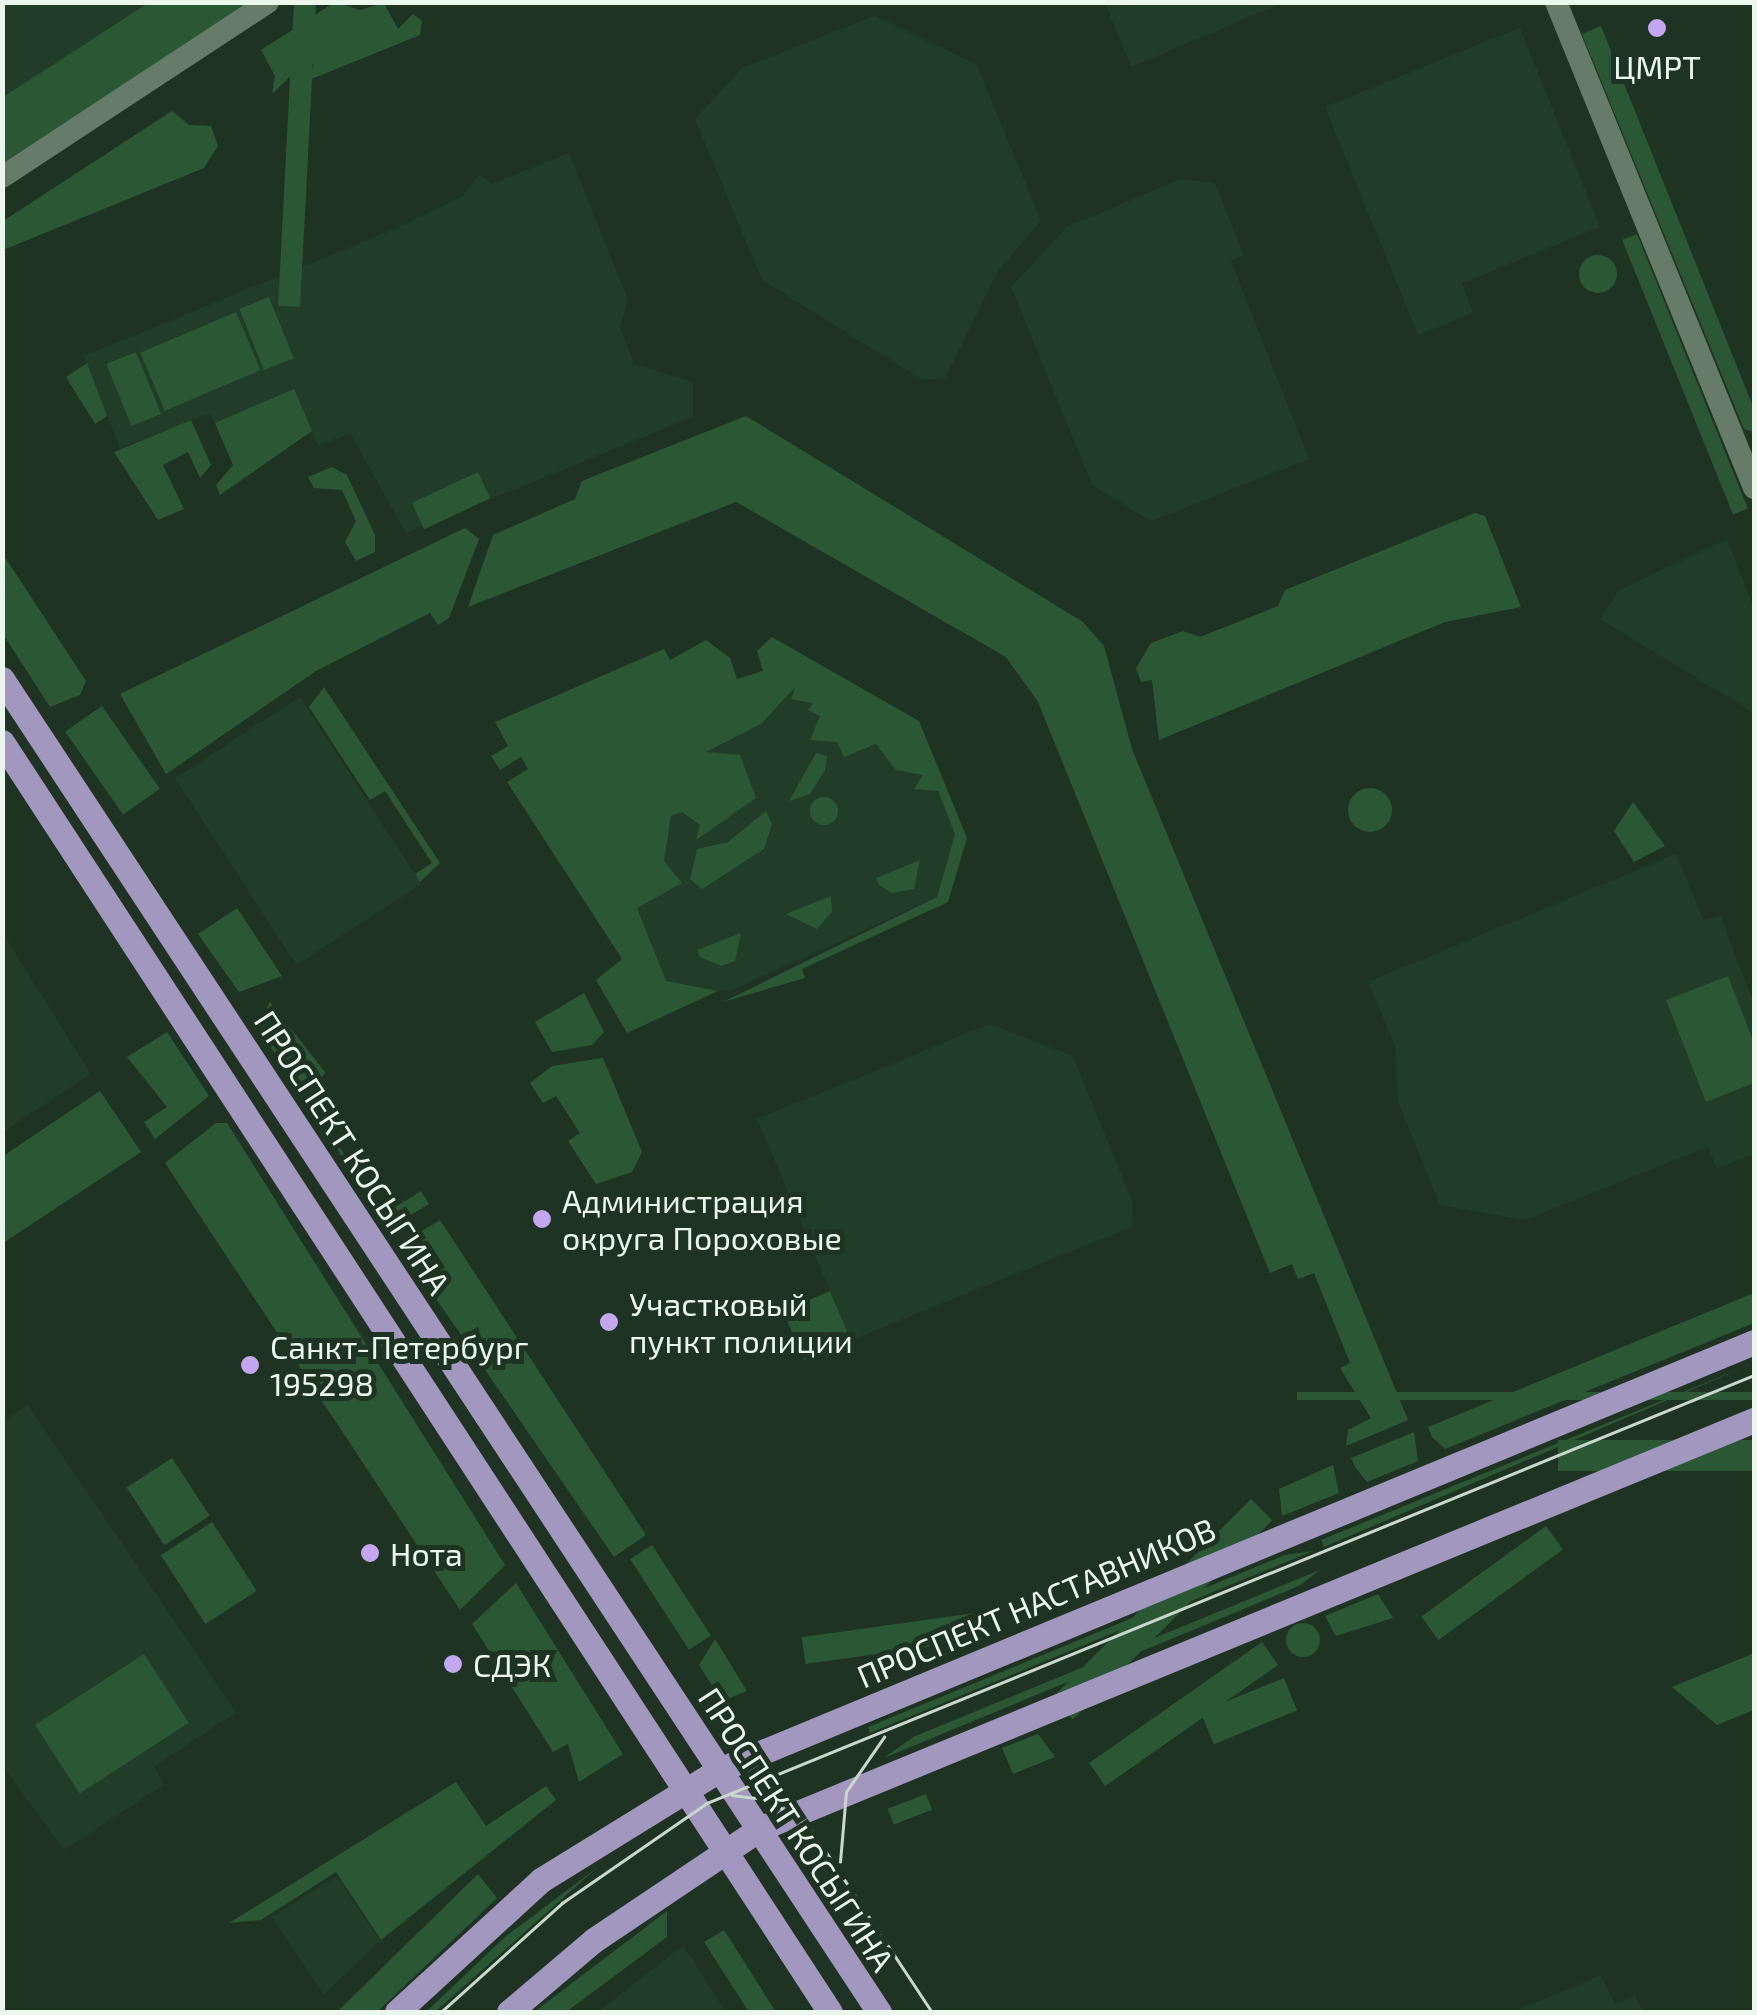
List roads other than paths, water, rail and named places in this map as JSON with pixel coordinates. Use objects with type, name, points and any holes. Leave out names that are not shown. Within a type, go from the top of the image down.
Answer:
[{"type":"main road","name":"ПРОСПЕКТ КОСЫГИНА","points":[[2,679],[879,2012]]},
{"type":"main road","points":[[2,742],[830,2012]]},
{"type":"main road","name":"ПРОСПЕКТ НАСТАВНИКОВ","points":[[397,2012],[541,1880],[682,1788],[1754,1342]]},
{"type":"main road","points":[[509,2012],[594,1940],[759,1829],[1754,1420]]},
{"type":"street","points":[[2,177],[268,2]]},
{"type":"street","points":[[1556,2],[1754,488]]},
{"type":"tram line","points":[[441,2012],[562,1903],[707,1803],[1754,1375]]},
{"type":"tram line","points":[[840,1862],[846,1792],[884,1737]]},
{"type":"tram line","points":[[732,1795],[767,1799],[809,1826],[932,2012]]},
{"type":"place","name":"ЦМРТ","points":[[1657,28]]},
{"type":"place","name":"Администрация округа Пороховые","points":[[542,1219]]},
{"type":"place","name":"Участковый пункт полиции","points":[[609,1322]]},
{"type":"place","name":"Санкт-Петербург 195298","points":[[250,1365]]},
{"type":"place","name":"Нота","points":[[370,1553]]},
{"type":"place","name":"СДЭК","points":[[453,1664]]}]
